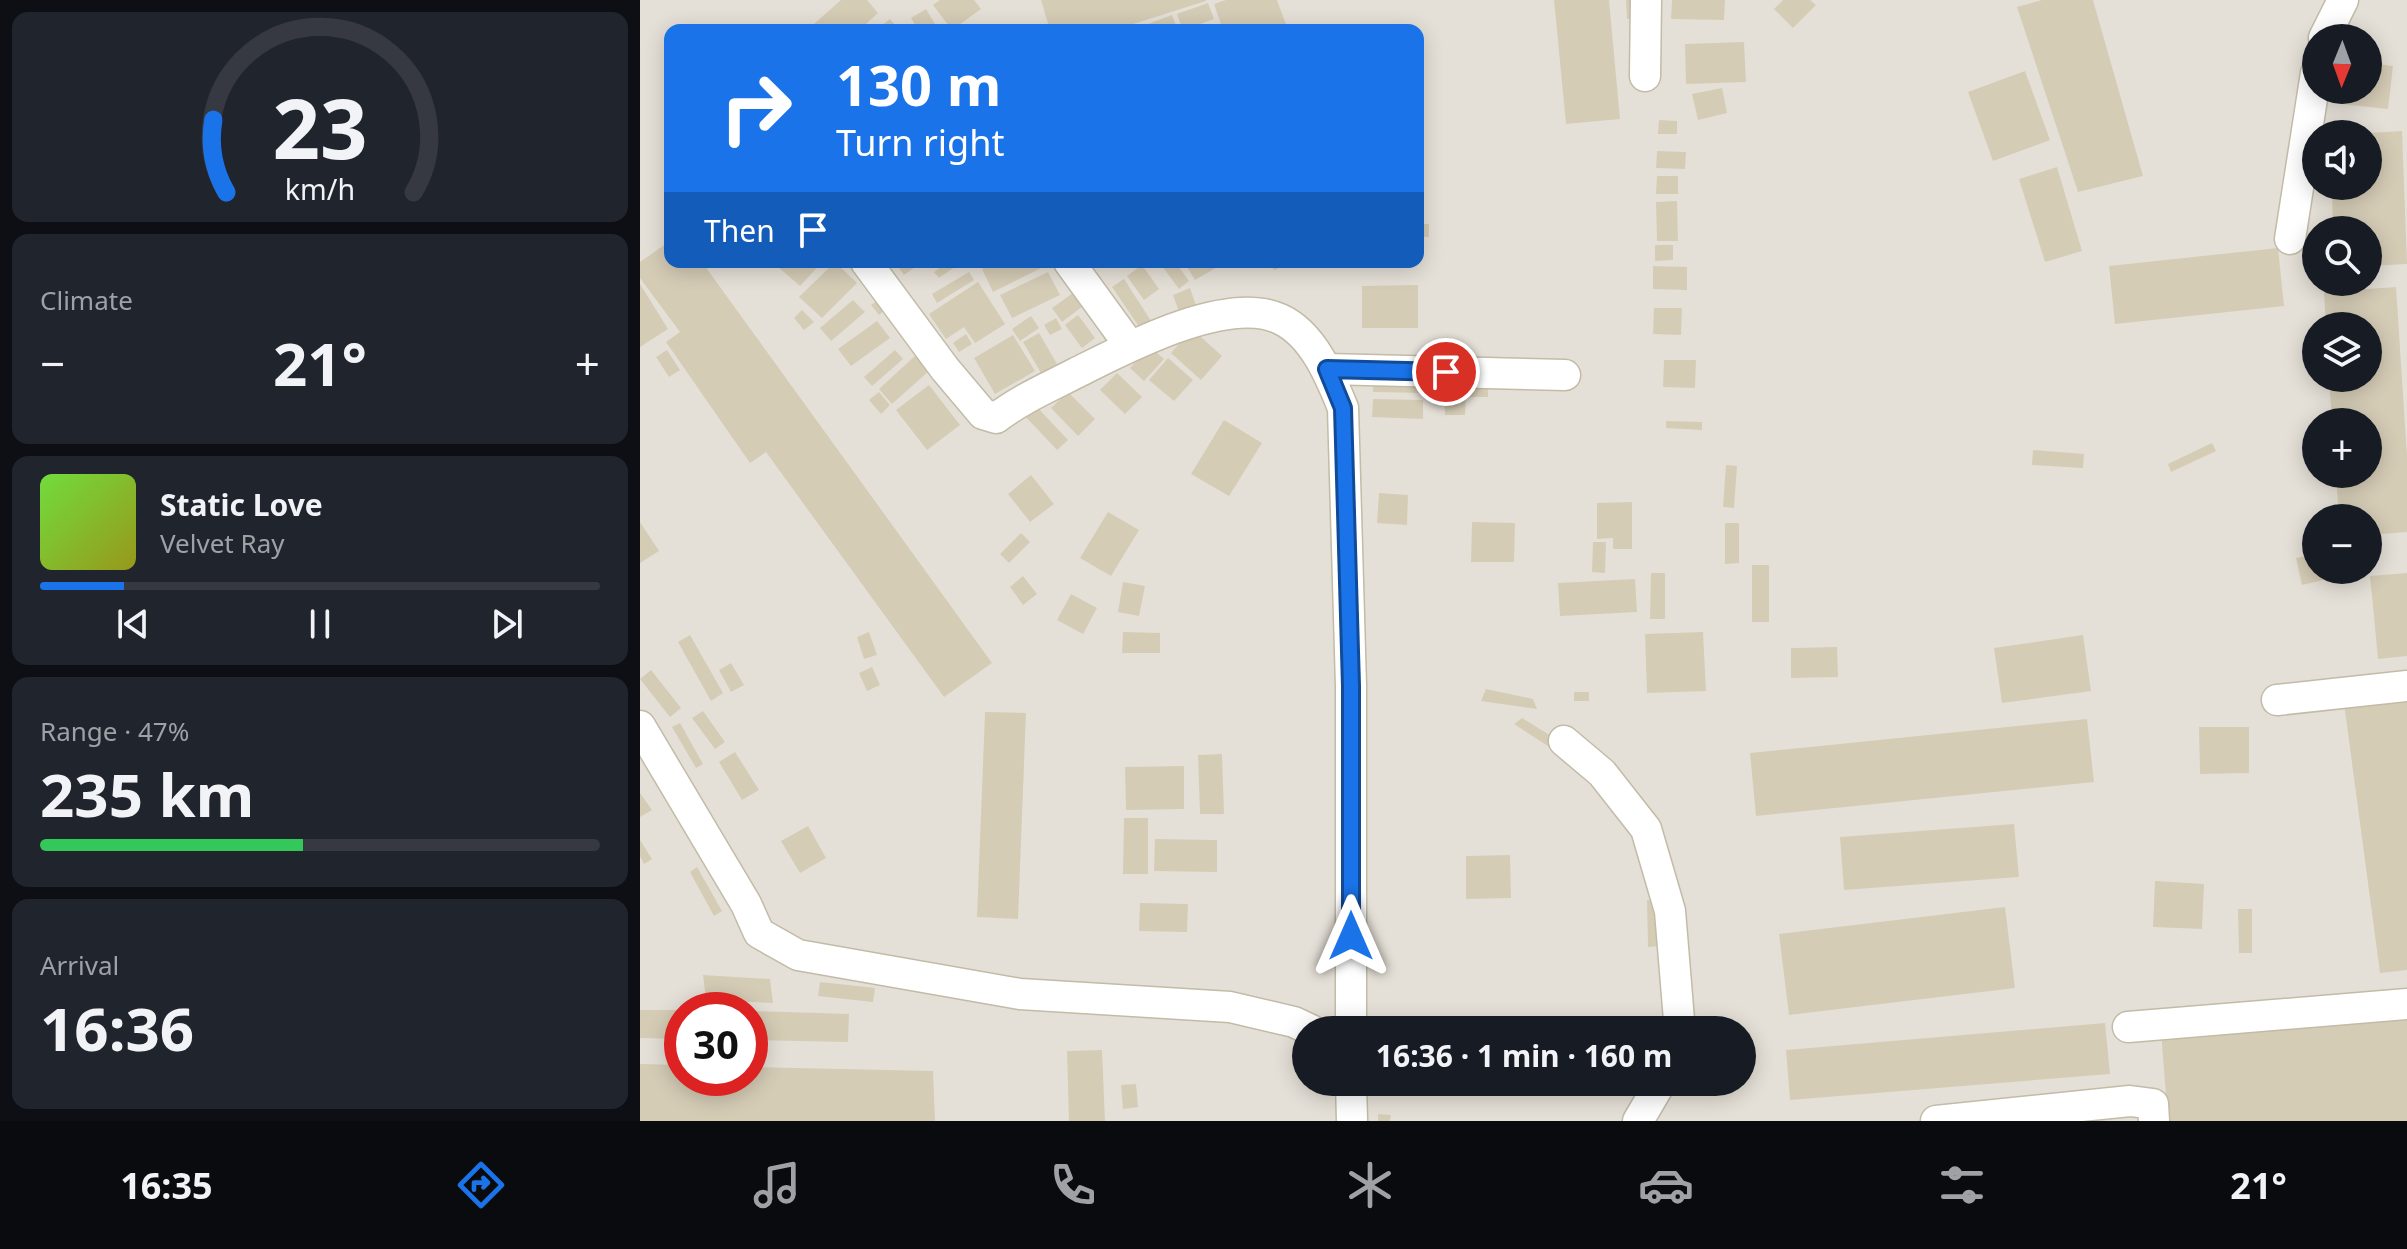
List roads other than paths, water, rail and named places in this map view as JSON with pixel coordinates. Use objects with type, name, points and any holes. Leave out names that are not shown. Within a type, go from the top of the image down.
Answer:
[{"type":"street","points":[[1645,76],[1646,0]]},
{"type":"street","points":[[2331,24],[2343,0]]},
{"type":"street","points":[[2290,239],[2311,104]]},
{"type":"street","points":[[870,268],[945,369],[983,414],[996,418],[1014,404],[1130,346],[1211,317],[1242,313],[1265,314],[1283,320],[1305,339],[1327,369],[1343,408],[1351,686],[1351,1016]]},
{"type":"street","points":[[1073,268],[1130,346]]},
{"type":"street","points":[[1327,369],[1565,375]]},
{"type":"street","points":[[2277,700],[2407,686]]},
{"type":"street","points":[[640,726],[746,904],[759,933],[798,955],[1020,994],[1230,1007],[1292,1022]]},
{"type":"street","points":[[1564,741],[1602,773],[1646,829],[1670,911],[1678,1016]]},
{"type":"street","points":[[2128,1027],[2407,1004]]},
{"type":"street","points":[[1351,1096],[1352,1121]]},
{"type":"street","points":[[1638,1121],[1653,1096]]},
{"type":"street","points":[[1936,1121],[2130,1101],[2153,1104],[2154,1121]]}]
